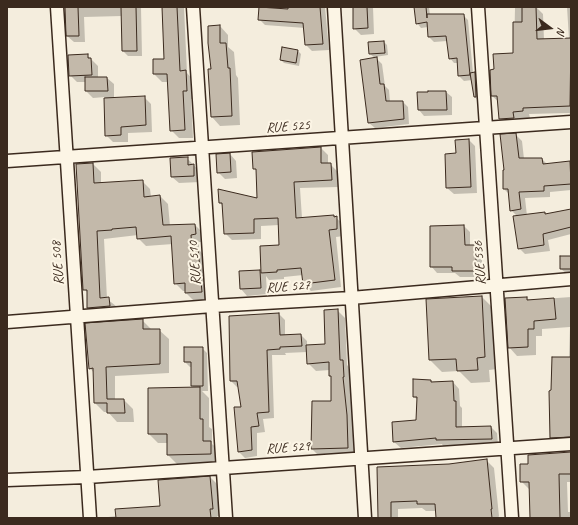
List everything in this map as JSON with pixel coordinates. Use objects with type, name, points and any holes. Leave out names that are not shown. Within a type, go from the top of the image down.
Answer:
[{"type":"street","name":"RUE 508","points":[[57,7],[90,518]]},
{"type":"street","name":"RUE 510","points":[[194,7],[226,518]]},
{"type":"street","points":[[334,7],[365,518]]},
{"type":"street","name":"RUE 536","points":[[478,7],[512,518]]},
{"type":"street","name":"RUE 525","points":[[7,161],[571,122]]},
{"type":"street","name":"RUE 527","points":[[7,322],[212,306],[352,298],[571,279]]},
{"type":"street","name":"RUE 529","points":[[7,480],[87,477],[571,444]]},
{"type":"building","points":[[65,7],[78,7],[79,36],[66,36]]},
{"type":"building","points":[[121,7],[136,7],[137,51],[122,51]]},
{"type":"building","points":[[162,7],[177,7],[180,71],[186,70],[187,91],[183,91],[185,130],[170,131],[167,74],[153,74],[153,59],[164,59]]},
{"type":"building","points":[[259,7],[288,9],[288,7],[320,7],[323,44],[305,45],[303,23],[258,20]]},
{"type":"building","points":[[353,7],[367,7],[368,28],[353,29]]},
{"type":"building","points":[[414,7],[426,7],[427,18],[427,14],[464,14],[470,75],[458,76],[457,58],[449,59],[446,36],[428,37],[427,22],[416,24]]},
{"type":"building","points":[[522,7],[536,7],[537,39],[571,38],[570,106],[523,108],[523,111],[513,112],[514,118],[499,119],[497,96],[491,96],[490,70],[494,69],[493,54],[513,53],[513,22],[522,22]]},
{"type":"building","points":[[220,25],[220,43],[226,43],[228,68],[230,68],[232,116],[211,117],[208,69],[211,69],[208,26]]},
{"type":"building","points":[[384,41],[385,53],[369,54],[368,42]]},
{"type":"building","points":[[282,47],[298,50],[296,63],[280,60]]},
{"type":"building","points":[[88,54],[88,58],[91,58],[92,75],[69,76],[68,55]]},
{"type":"building","points":[[377,57],[380,84],[384,84],[386,101],[403,101],[404,119],[368,123],[360,60]]},
{"type":"building","points":[[475,72],[476,97],[474,97],[470,73]]},
{"type":"building","points":[[85,77],[107,77],[108,91],[85,91]]},
{"type":"building","points":[[446,91],[447,110],[418,110],[417,92]]},
{"type":"building","points":[[145,96],[146,125],[121,127],[121,135],[105,136],[104,98]]},
{"type":"building","points":[[516,133],[519,158],[542,158],[543,164],[570,161],[571,184],[544,186],[544,191],[519,192],[521,209],[510,211],[508,189],[503,189],[504,170],[500,134]]},
{"type":"building","points":[[469,139],[471,187],[446,188],[445,154],[456,153],[455,140]]},
{"type":"building","points":[[321,147],[321,163],[331,163],[332,180],[294,182],[296,218],[337,216],[337,229],[329,230],[335,280],[303,284],[301,268],[261,273],[260,246],[279,245],[278,218],[254,219],[254,233],[224,234],[222,203],[219,203],[218,189],[257,198],[256,169],[253,169],[252,152]]},
{"type":"building","points":[[230,153],[231,172],[217,173],[216,154]]},
{"type":"building","points":[[188,157],[188,165],[194,164],[194,176],[171,177],[170,158]]},
{"type":"building","points":[[93,163],[94,183],[143,180],[144,197],[160,195],[163,225],[195,224],[196,234],[191,235],[192,248],[198,248],[202,292],[185,293],[185,283],[174,284],[171,236],[137,239],[136,227],[97,231],[100,298],[109,297],[110,306],[87,308],[87,290],[83,290],[76,164]]},
{"type":"building","points":[[571,209],[571,227],[543,234],[544,245],[518,249],[513,216],[545,212],[545,214]]},
{"type":"building","points":[[464,225],[465,245],[476,245],[476,271],[452,271],[452,267],[430,267],[430,226]]},
{"type":"building","points":[[560,256],[571,256],[571,269],[560,269]]},
{"type":"building","points":[[260,270],[261,288],[240,289],[239,271]]},
{"type":"building","points":[[482,296],[485,357],[477,358],[478,370],[457,371],[456,359],[429,360],[426,299]]},
{"type":"building","points":[[527,297],[527,300],[554,298],[556,319],[534,321],[534,329],[528,329],[528,347],[508,348],[505,298]]},
{"type":"building","points":[[338,309],[340,360],[343,360],[348,448],[311,449],[312,401],[331,401],[331,376],[329,376],[329,362],[307,364],[306,345],[325,344],[324,310]]},
{"type":"building","points":[[279,313],[280,335],[301,334],[302,346],[280,347],[280,349],[267,350],[269,412],[257,413],[259,426],[251,427],[252,450],[238,452],[234,407],[241,407],[237,381],[230,381],[229,316]]},
{"type":"building","points":[[143,319],[143,329],[160,329],[160,364],[106,367],[107,399],[124,399],[125,413],[107,413],[107,403],[94,403],[93,368],[89,369],[85,323]]},
{"type":"building","points":[[184,347],[203,347],[203,386],[191,386],[191,362],[184,362]]},
{"type":"building","points":[[552,357],[571,357],[571,437],[550,438],[549,391],[551,390]]},
{"type":"building","points":[[413,379],[431,380],[431,382],[453,381],[454,401],[456,401],[456,427],[491,426],[492,439],[436,440],[436,438],[393,442],[392,422],[416,420],[417,397],[413,397]]},
{"type":"building","points":[[200,387],[200,419],[203,419],[203,441],[211,441],[211,454],[167,455],[167,434],[148,434],[148,388]]},
{"type":"building","points":[[571,452],[571,474],[559,474],[560,518],[530,518],[529,482],[520,482],[520,464],[528,464],[528,455]]},
{"type":"building","points":[[487,459],[492,518],[436,518],[435,504],[417,504],[417,501],[391,502],[391,518],[378,518],[377,467],[449,464]]},
{"type":"building","points":[[210,476],[213,509],[210,509],[211,518],[116,518],[115,509],[160,506],[158,480]]}]
